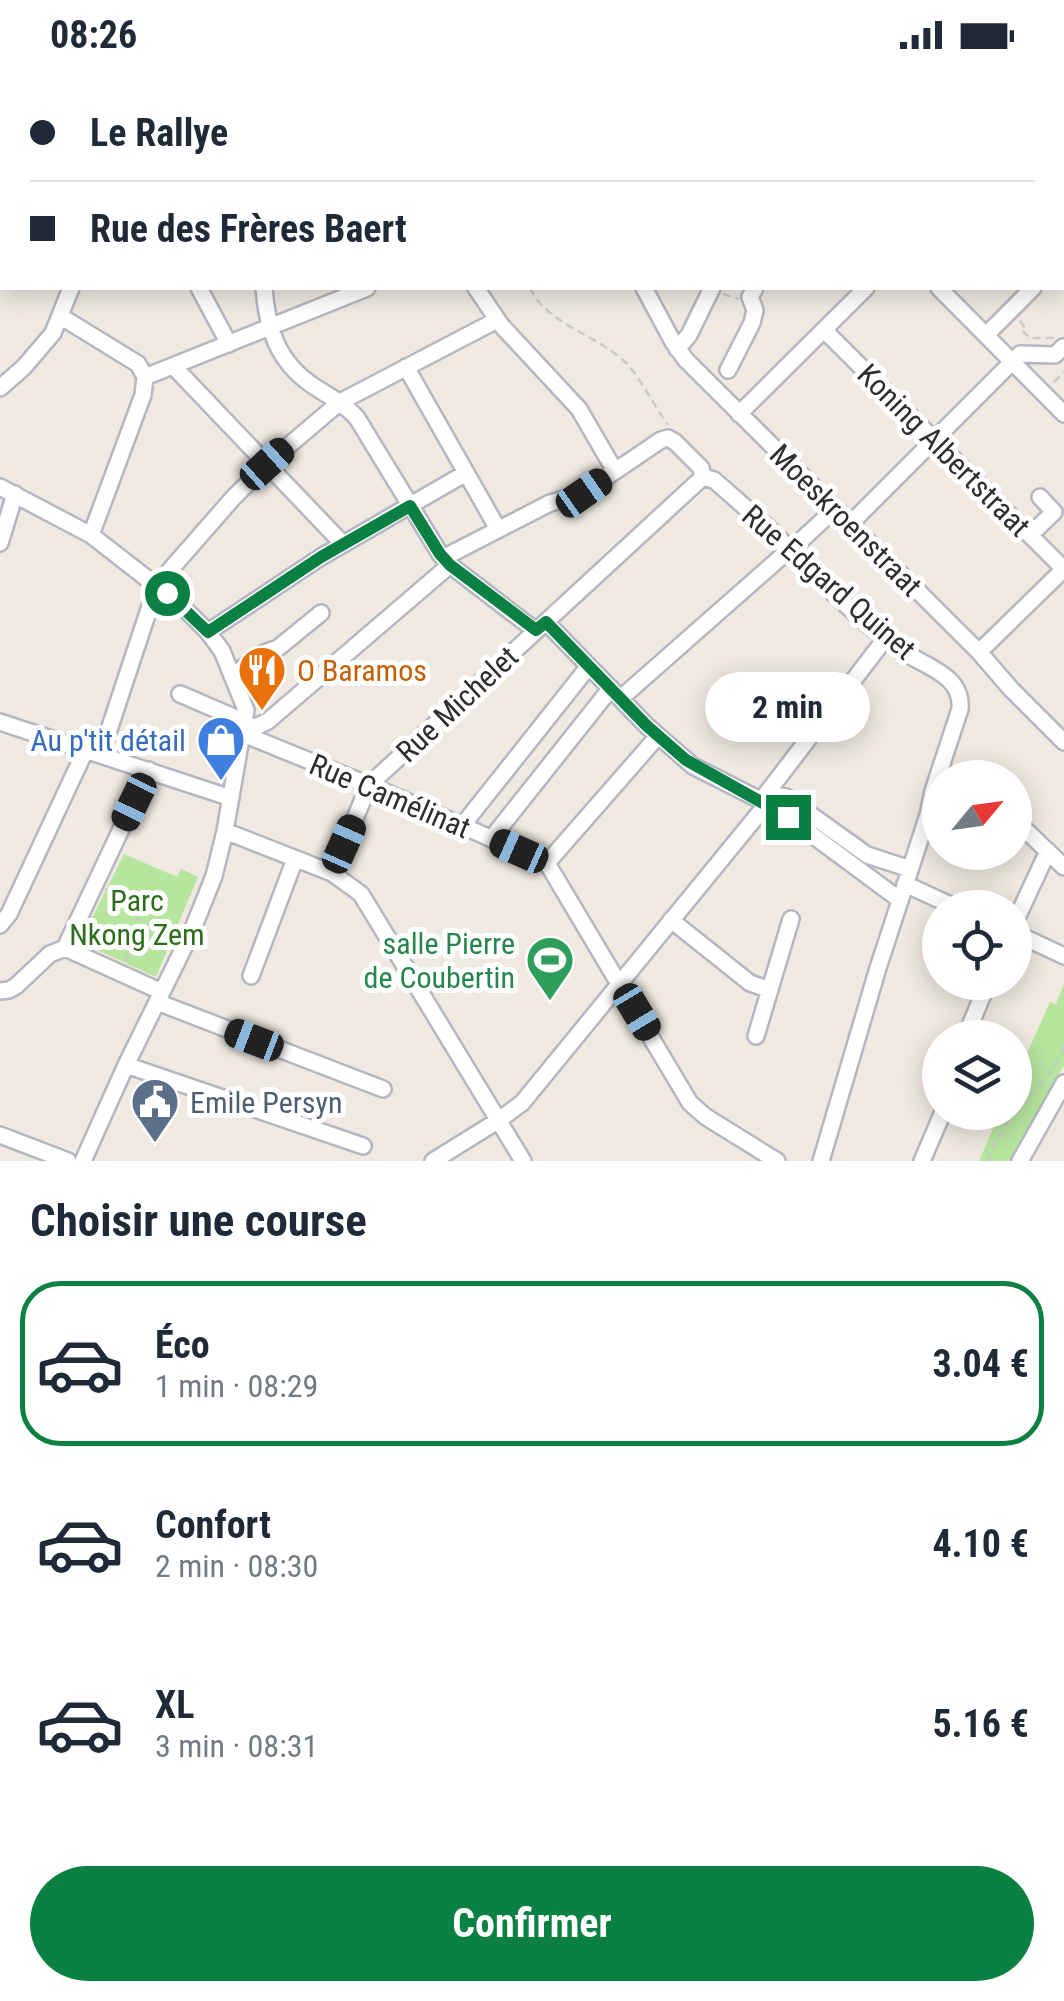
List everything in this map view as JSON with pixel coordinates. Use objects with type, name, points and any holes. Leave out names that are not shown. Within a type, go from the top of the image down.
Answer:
[{"type":"street","points":[[0,388],[24,368],[52,333],[69,290]]},
{"type":"street","points":[[200,290],[229,344]]},
{"type":"street","points":[[264,290],[270,328],[279,351],[290,366],[340,402],[363,427],[447,562],[541,626],[590,666],[693,766],[763,802],[863,871],[922,892]]},
{"type":"street","points":[[145,377],[362,290]]},
{"type":"street","points":[[477,290],[497,320],[580,410],[615,471]]},
{"type":"street","name":"Moeskroenstraat","points":[[645,290],[677,349],[1064,742]]},
{"type":"street","points":[[677,349],[689,335],[711,290]]},
{"type":"street","points":[[739,414],[864,290]]},
{"type":"street","points":[[941,290],[1064,414]]},
{"type":"street","points":[[986,335],[1031,290]]},
{"type":"street","points":[[728,370],[752,323],[752,292]]},
{"type":"street","points":[[60,316],[138,364],[145,377],[143,395],[91,536]]},
{"type":"street","points":[[0,925],[94,752],[157,585],[267,464],[340,402],[497,320]]},
{"type":"street","name":"Koning Albertstraat","points":[[824,330],[1064,569]]},
{"type":"street","points":[[850,524],[1020,354],[1055,356],[1063,341]]},
{"type":"street","points":[[174,367],[343,544]]},
{"type":"street","points":[[406,367],[498,529]]},
{"type":"street","points":[[244,728],[268,721],[447,562],[498,529],[550,503],[576,497],[661,440],[675,442]]},
{"type":"street","name":"Rue Edgard Quinet","points":[[675,442],[701,468],[703,477],[714,480],[793,547],[886,639],[908,656],[940,672],[956,688],[960,709],[905,884]]},
{"type":"street","points":[[208,632],[343,544],[466,473]]},
{"type":"street","name":"Rue Michelet","points":[[332,872],[369,785],[703,477]]},
{"type":"street","points":[[0,543],[8,490],[91,536],[157,585],[208,632],[222,651],[245,704],[226,831],[214,876],[187,942],[83,1161]]},
{"type":"street","points":[[1030,535],[1054,512],[1040,497]]},
{"type":"street","points":[[491,839],[616,693],[835,509]]},
{"type":"street","points":[[979,652],[1064,569]]},
{"type":"street","points":[[233,675],[264,652],[278,648],[321,613]]},
{"type":"street","points":[[434,1161],[522,1103],[671,920],[886,639]]},
{"type":"street","points":[[462,826],[590,666]]},
{"type":"street","name":"Rue Camélinat","points":[[180,694],[244,728],[548,863]]},
{"type":"street","points":[[0,722],[231,798]]},
{"type":"street","points":[[658,736],[548,863],[695,1108],[778,1161]]},
{"type":"street","points":[[0,991],[12,988],[50,954],[64,948],[150,770]]},
{"type":"street","points":[[763,802],[782,795],[905,884]]},
{"type":"street","points":[[226,831],[332,872],[369,904],[523,1161]]},
{"type":"street","points":[[1032,836],[1064,868]]},
{"type":"street","points":[[1030,890],[1048,851]]},
{"type":"street","points":[[251,976],[295,859]]},
{"type":"street","points":[[822,1161],[905,884]]},
{"type":"street","points":[[756,1036],[791,919]]},
{"type":"street","points":[[671,920],[750,984],[770,990]]},
{"type":"street","points":[[1032,941],[1064,956]]},
{"type":"street","points":[[64,948],[121,973],[160,997],[383,1090]]},
{"type":"street","points":[[126,1064],[363,1146]]},
{"type":"street","points":[[1020,1161],[1064,1084]]},
{"type":"street","points":[[922,1161],[935,1130]]},
{"type":"street","points":[[0,1136],[68,1161]]},
{"type":"path","points":[[531,290],[542,306],[628,365],[678,438],[675,442]]},
{"type":"path","points":[[717,290],[738,299],[752,292]]},
{"type":"path","points":[[1010,312],[1030,338],[1063,341]]},
{"type":"path","points":[[1043,393],[1064,372]]},
{"type":"path","points":[[95,884],[140,906],[134,918],[187,942]]},
{"type":"path","points":[[121,973],[144,922]]},
{"type":"path","points":[[988,1161],[999,1132],[1054,1066],[1064,1045]]},
{"type":"green space","name":"Parc Nkong Zem","points":[[124,854],[177,877],[181,869],[198,877],[156,977],[80,942]]},
{"type":"green space","points":[[1064,984],[1064,1065],[1032,1123],[1032,1042],[1050,1002],[1056,1004]]},
{"type":"green space","points":[[993,1130],[1028,1130],[1011,1161],[979,1161]]},
{"type":"place","name":"O Baramos","points":[[262,712]]},
{"type":"place","name":"Au p'tit détail","points":[[221,782]]},
{"type":"place","name":"salle Pierre de Coubertin","points":[[550,1002]]},
{"type":"place","name":"Emile Persyn","points":[[155,1144]]},
{"type":"route","points":[[167,593],[208,632],[321,557],[410,506],[450,565],[536,630],[546,622],[647,726],[686,760],[788,817]]}]
